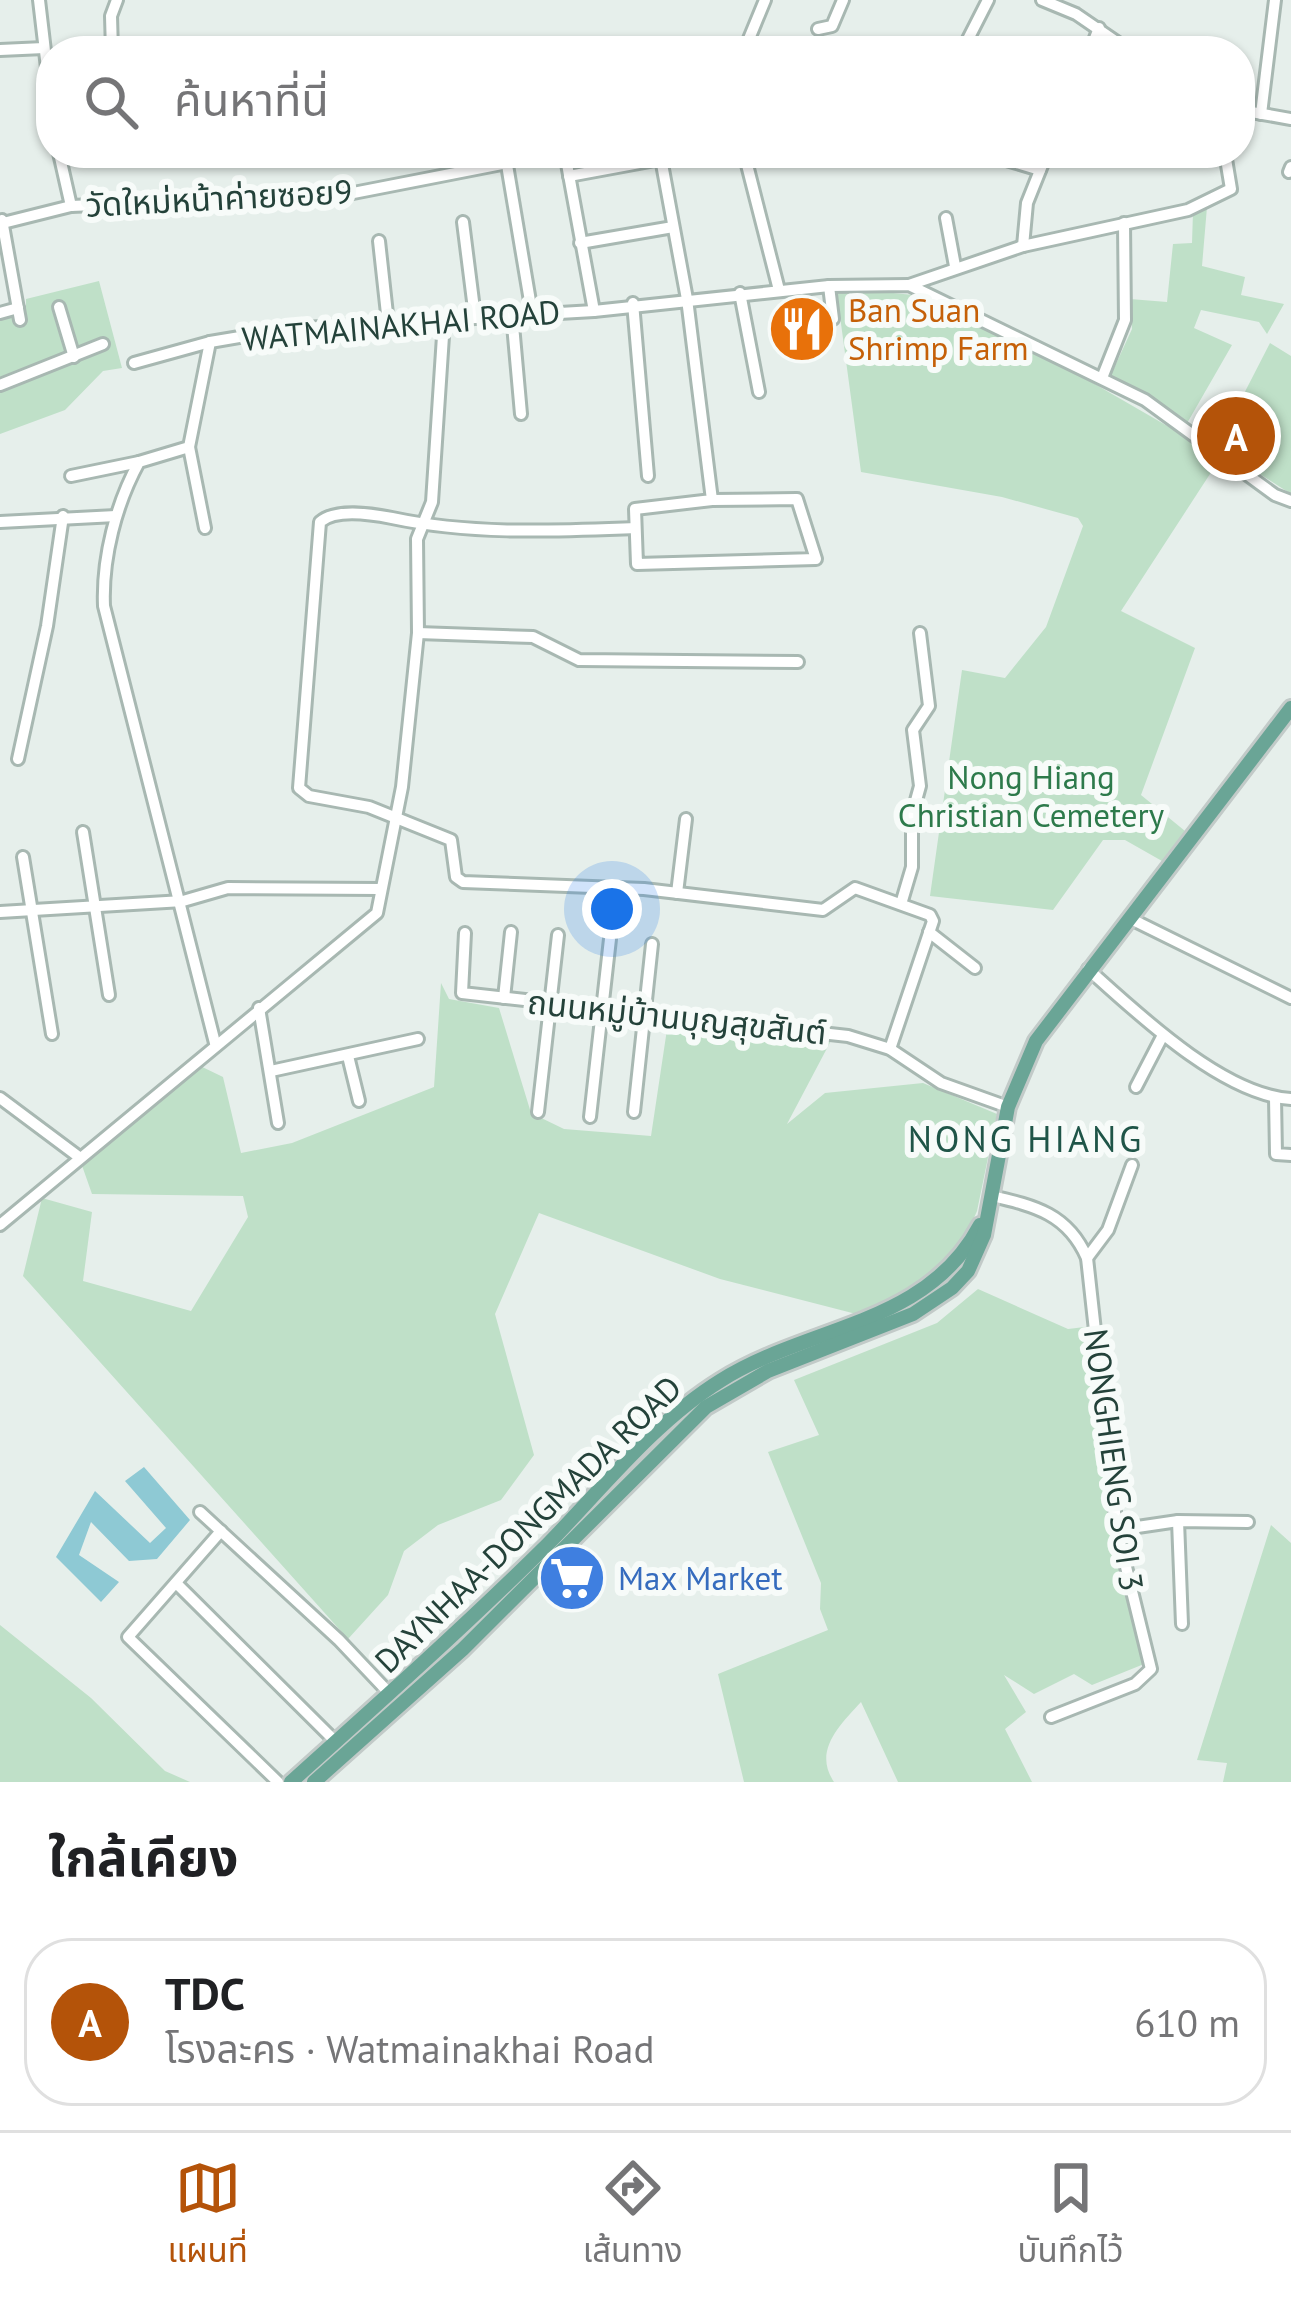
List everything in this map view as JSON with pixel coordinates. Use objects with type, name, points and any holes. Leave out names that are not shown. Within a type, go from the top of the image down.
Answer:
[{"type":"main road","name":"DAYNHAA-DONGMADA ROAD","points":[[291,1782],[463,1648],[706,1407],[768,1372],[952,1288],[968,1270],[990,1203],[1008,1107],[1036,1040],[1291,708]]},
{"type":"main road","name":"DAYNHAA-DONGMADA ROAD","points":[[314,1782],[389,1694],[698,1396],[763,1359],[909,1308]]},
{"type":"street","points":[[39,0],[43,36]]},
{"type":"street","points":[[112,36],[117,0]]},
{"type":"street","points":[[750,36],[765,0]]},
{"type":"street","points":[[818,29],[832,26],[844,0]]},
{"type":"street","points":[[970,36],[988,0]]},
{"type":"street","points":[[1042,0],[1110,36]]},
{"type":"street","points":[[1261,115],[1275,0]]},
{"type":"street","points":[[1096,36],[1099,28]]},
{"type":"street","points":[[0,50],[36,48]]},
{"type":"street","points":[[1255,114],[1291,119]]},
{"type":"street","points":[[62,168],[70,206]]},
{"type":"street","name":"วัดใหม่หน้าค่ายซอย9","points":[[1,220],[70,206],[343,195],[462,168]]},
{"type":"street","points":[[508,168],[532,313]]},
{"type":"street","points":[[568,168],[594,310]]},
{"type":"street","points":[[569,176],[605,168]]},
{"type":"street","points":[[662,168],[687,299],[712,500]]},
{"type":"street","points":[[748,168],[779,290]]},
{"type":"street","points":[[1023,245],[1023,222],[1040,170],[1033,168]]},
{"type":"street","points":[[909,285],[1023,245],[1188,210],[1225,195],[1232,184],[1228,168]]},
{"type":"street","points":[[946,218],[955,266]]},
{"type":"street","points":[[0,313],[19,314],[1,220]]},
{"type":"street","points":[[463,222],[475,317]]},
{"type":"street","points":[[1102,378],[1125,320],[1124,223]]},
{"type":"street","points":[[580,243],[674,227]]},
{"type":"street","points":[[379,241],[388,323]]},
{"type":"street","name":"WATMAINAKHAI ROAD","points":[[189,447],[211,342],[287,329],[594,310],[829,286],[909,285],[1145,400],[1275,495],[1291,501]]},
{"type":"street","points":[[829,286],[833,320]]},
{"type":"street","points":[[740,293],[759,392]]},
{"type":"street","points":[[633,304],[648,476]]},
{"type":"street","points":[[59,307],[74,357]]},
{"type":"street","points":[[512,314],[521,414]]},
{"type":"street","points":[[0,1225],[215,1043],[372,923],[396,818],[418,633],[417,538],[432,502],[444,321]]},
{"type":"street","points":[[134,363],[211,342]]},
{"type":"street","points":[[0,386],[103,344]]},
{"type":"street","points":[[71,476],[189,447],[205,528]]},
{"type":"street","points":[[139,461],[116,516],[104,606],[183,901],[215,1043]]},
{"type":"street","points":[[797,499],[816,559],[637,564],[635,509],[712,500],[797,499]]},
{"type":"street","points":[[635,528],[478,531],[368,513],[328,515],[320,522],[299,788],[309,796],[396,818],[451,840],[456,877],[463,883],[676,892],[823,910],[855,888],[930,915],[929,932],[890,1049]]},
{"type":"street","points":[[18,758],[47,626],[63,516]]},
{"type":"street","points":[[0,522],[116,516]]},
{"type":"street","points":[[418,633],[533,637],[580,660],[799,662]]},
{"type":"street","points":[[902,904],[913,867],[913,815],[920,786],[913,730],[928,706],[920,633]]},
{"type":"street","points":[[676,892],[686,819]]},
{"type":"street","points":[[83,832],[110,995]]},
{"type":"street","points":[[23,857],[52,1034]]},
{"type":"street","points":[[0,912],[183,901],[228,888],[380,889]]},
{"type":"street","points":[[1129,918],[1291,998]]},
{"type":"street","points":[[504,998],[511,932]]},
{"type":"street","points":[[929,932],[975,968]]},
{"type":"street","name":"ถนนหมู่บ้านบุญสุขสันต์","points":[[464,933],[462,993],[848,1036],[890,1049],[940,1083],[1008,1107]]},
{"type":"street","points":[[538,1112],[558,935]]},
{"type":"street","points":[[590,1117],[610,939]]},
{"type":"street","points":[[634,1112],[652,944]]},
{"type":"street","points":[[1088,969],[1163,1035],[1248,1092],[1291,1099]]},
{"type":"street","points":[[259,1008],[278,1123]]},
{"type":"street","points":[[1136,1087],[1163,1035]]},
{"type":"street","points":[[271,1071],[418,1039]]},
{"type":"street","points":[[348,1056],[359,1101]]},
{"type":"street","points":[[0,1098],[79,1157]]},
{"type":"street","points":[[1275,1098],[1276,1154],[1291,1155]]},
{"type":"street","points":[[1088,1258],[1108,1230],[1132,1165]]},
{"type":"street","points":[[990,1203],[1055,1215],[1080,1240],[1088,1258]]},
{"type":"street","name":"NONGHIENG SOI 3","points":[[1052,1717],[1135,1684],[1150,1672],[1117,1529],[1088,1258]]},
{"type":"street","points":[[200,1512],[389,1694]]},
{"type":"street","points":[[1178,1520],[1182,1624]]},
{"type":"street","points":[[1117,1529],[1178,1520],[1247,1522]]},
{"type":"street","points":[[221,1531],[128,1637],[278,1782]]},
{"type":"street","points":[[176,1582],[347,1739]]},
{"type":"green space","points":[[1207,207],[1202,266],[1245,277],[1241,295],[1284,304],[1267,334],[1259,322],[1201,310],[1194,328],[1232,345],[1186,425],[1109,379],[1132,329],[1130,299],[1167,302],[1173,244],[1192,243],[1193,212]]},
{"type":"green space","points":[[99,281],[122,368],[103,371],[65,410],[0,434],[0,313],[26,306],[26,299]]},
{"type":"green space","name":"Nong Hiang Christian Cemetery","points":[[862,290],[924,296],[1067,368],[1221,457],[1121,611],[1195,648],[1141,795],[1185,831],[1162,861],[1125,840],[1103,840],[1053,910],[930,896],[962,670],[1005,678],[1046,627],[1083,526],[1078,518],[1002,497],[861,472],[837,294]]},
{"type":"green space","points":[[1270,343],[1291,356],[1291,494],[1255,471],[1268,453],[1251,440],[1258,429],[1233,415]]},
{"type":"green space","points":[[441,983],[449,999],[499,1008],[531,1113],[564,1129],[651,1136],[669,1016],[834,1035],[787,1124],[825,1093],[923,1083],[997,1114],[977,1211],[963,1243],[912,1294],[860,1315],[720,1279],[539,1213],[495,1314],[534,1455],[501,1500],[438,1525],[404,1551],[388,1595],[348,1639],[23,1276],[42,1198],[92,1212],[83,1281],[191,1311],[248,1217],[243,1196],[92,1194],[79,1157],[192,1062],[223,1077],[241,1153],[292,1143],[434,1087]]},
{"type":"green space","points":[[978,1289],[1068,1329],[1093,1326],[1119,1537],[1149,1662],[1092,1685],[1074,1674],[1034,1694],[1004,1675],[1026,1712],[1005,1729],[1032,1782],[898,1782],[861,1702],[831,1739],[826,1760],[834,1782],[744,1782],[718,1674],[828,1630],[820,1609],[821,1583],[768,1452],[819,1435],[794,1380],[937,1323]]},
{"type":"green space","points":[[1271,1525],[1291,1543],[1291,1782],[1223,1782],[1227,1763],[1197,1760]]},
{"type":"green space","points":[[0,1625],[91,1698],[165,1771],[190,1782],[0,1782]]},
{"type":"water","points":[[144,1467],[190,1520],[157,1559],[129,1561],[91,1522],[79,1555],[119,1582],[101,1602],[56,1557],[95,1491],[150,1543],[166,1528],[125,1481]]},
{"type":"place","name":"Ban Suan Shrimp Farm","points":[[802,329]]},
{"type":"place","name":"TDC","points":[[1236,436]]},
{"type":"place","name":"Max Market","points":[[572,1578]]},
{"type":"district","name":"NONG HIANG","points":[[1026,1139]]}]
